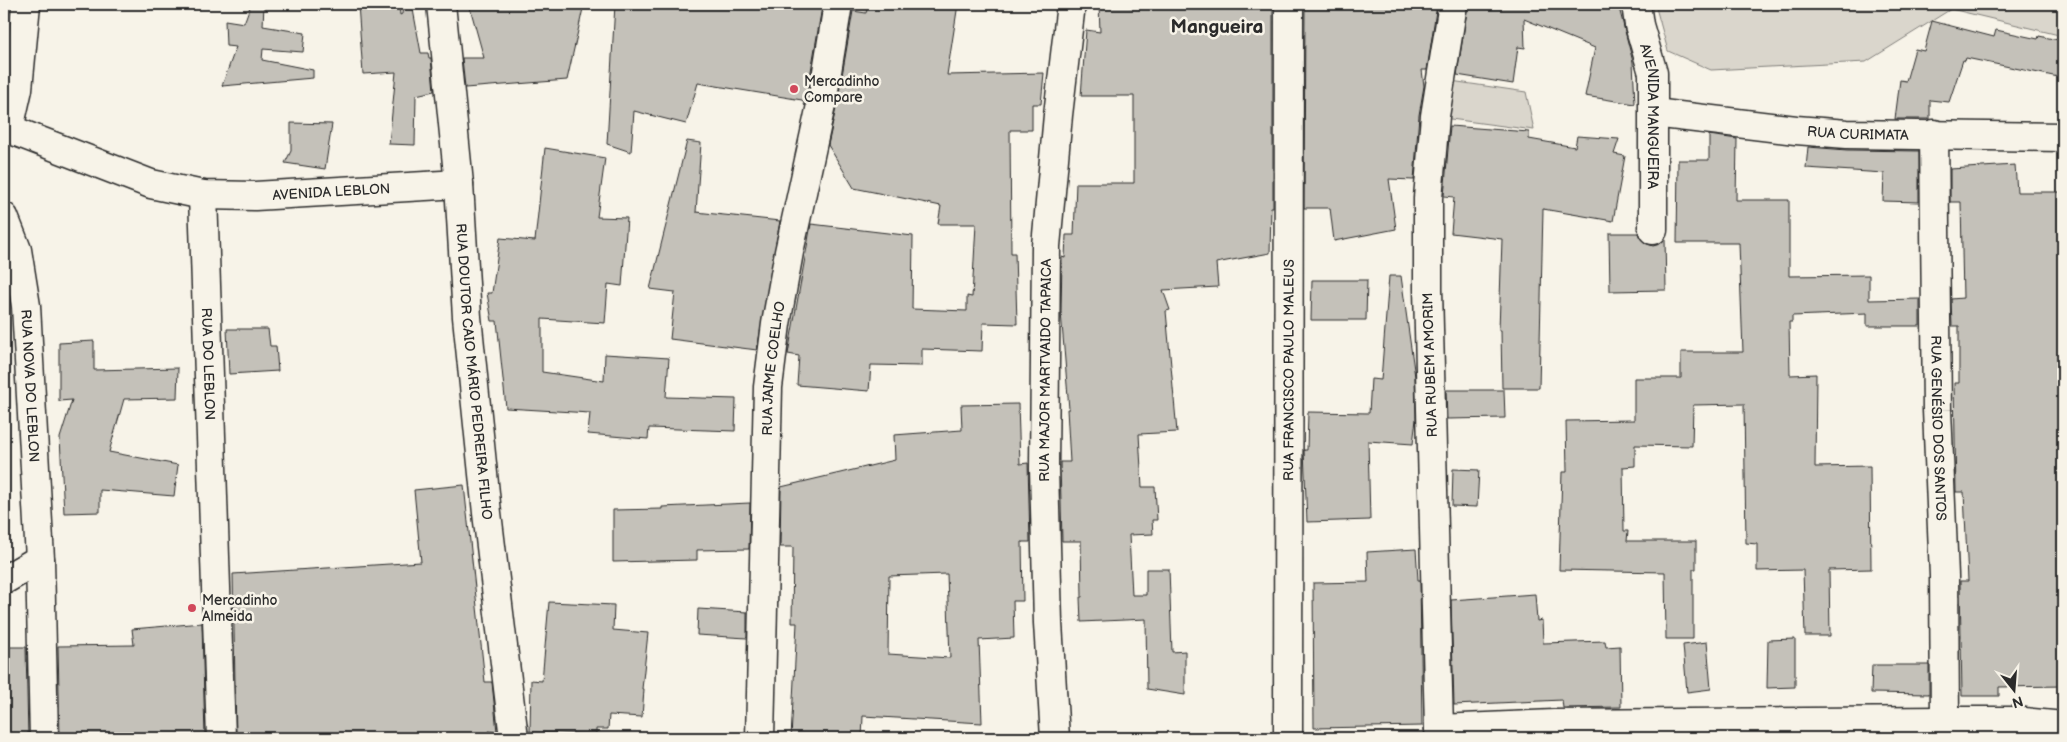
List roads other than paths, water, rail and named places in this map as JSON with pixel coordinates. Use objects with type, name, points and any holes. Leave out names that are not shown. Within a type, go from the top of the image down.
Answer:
[{"type":"street","points":[[26,4],[18,89],[6,130],[151,184],[203,195]]},
{"type":"street","name":"RUA DOUTOR CAIO MÁRIO PEDREIRA FILHO","points":[[440,4],[459,184],[469,336],[489,532],[514,738]]},
{"type":"street","name":"RUA JAIME COELHO","points":[[760,738],[768,387],[788,252],[822,96],[838,4]]},
{"type":"street","name":"RUA MAJOR MARTVAIDO TAPAICA","points":[[1055,738],[1048,623],[1044,469],[1046,246],[1058,115],[1071,4]]},
{"type":"street","name":"RUA FRANCISCO PAULO MALEUS","points":[[1288,738],[1289,4]]},
{"type":"street","name":"RUA RUBEM AMORIM","points":[[1432,733],[1428,198],[1435,116],[1453,4]]},
{"type":"street","name":"AVENIDA MANGUEIRA","points":[[1636,4],[1639,25],[1653,73],[1653,230]]},
{"type":"street","name":"RUA CURIMATA","points":[[1654,114],[1839,133],[2063,137]]},
{"type":"street","name":"RUA GENÉSIO DOS SANTOS","points":[[1934,134],[1937,410],[1944,576],[1945,720]]},
{"type":"street","name":"AVENIDA LEBLON","points":[[203,195],[256,196],[459,184]]},
{"type":"street","name":"RUA DO LEBLON","points":[[203,195],[222,738]]},
{"type":"street","name":"RUA NOVA DO LEBLON","points":[[4,217],[17,250],[26,306],[40,559],[44,738]]},
{"type":"street","points":[[4,580],[40,559]]},
{"type":"street","points":[[1432,733],[1554,724],[1877,730],[1945,720],[2014,721],[2063,726]]},
{"type":"place","name":"Mercadinho Compare","points":[[794,89]]},
{"type":"place","name":"Mercadinho Almeida","points":[[192,608]]},
{"type":"district","name":"Mangueira","points":[[1217,27]]}]
